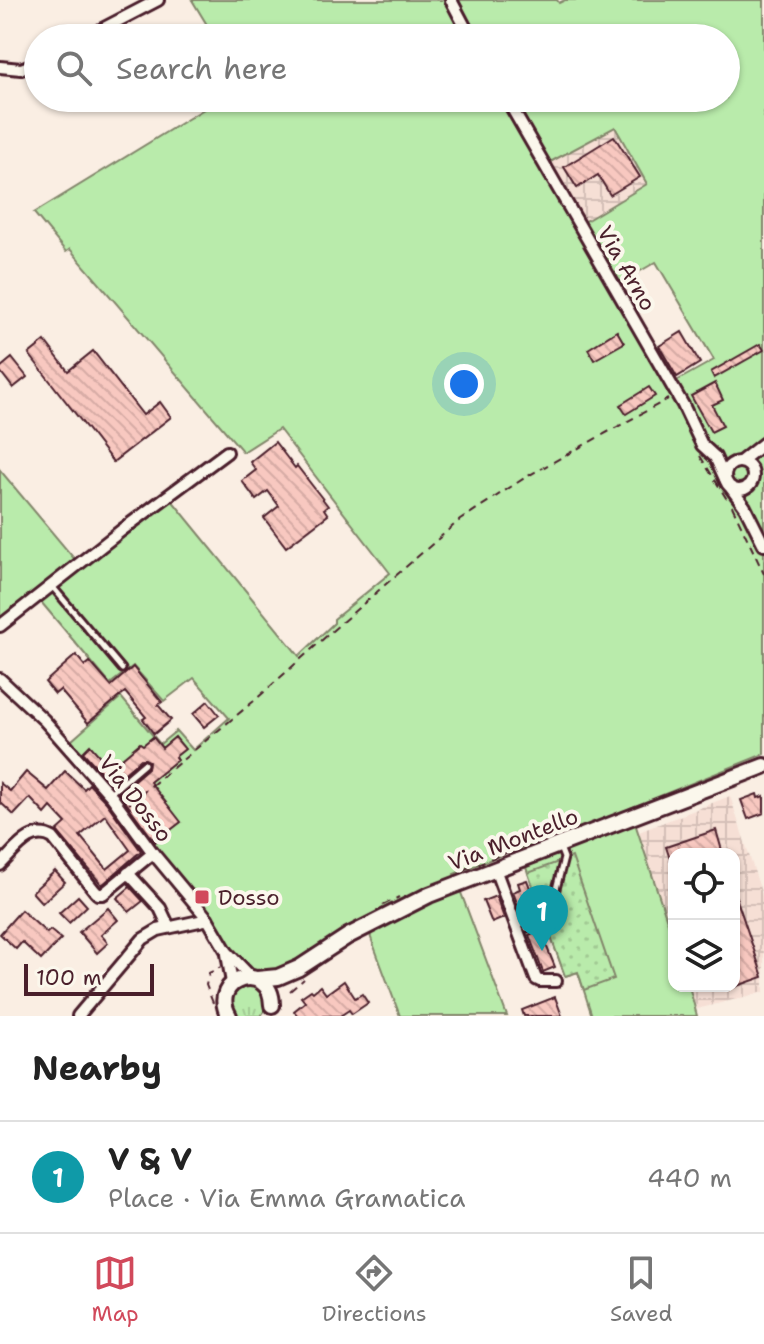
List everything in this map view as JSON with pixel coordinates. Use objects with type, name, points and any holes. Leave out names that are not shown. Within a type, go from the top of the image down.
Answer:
[{"type":"street","points":[[112,24],[158,0]]},
{"type":"street","points":[[451,0],[464,24]]},
{"type":"street","points":[[0,67],[24,68]]},
{"type":"street","name":"Via Arno","points":[[514,112],[683,405],[702,445],[715,457],[764,545]]},
{"type":"street","points":[[764,446],[752,478],[742,490],[728,484],[726,470],[764,446]]},
{"type":"street","points":[[0,626],[227,452]]},
{"type":"street","points":[[715,457],[748,465],[752,478]]},
{"type":"street","name":"Via Arno","points":[[752,478],[749,496],[752,521]]},
{"type":"street","name":"Via Dosso","points":[[0,679],[67,745],[109,794],[207,918],[227,952],[254,978]]},
{"type":"street","name":"Via Montello","points":[[232,983],[244,978],[281,976],[373,922],[429,895],[760,767]]},
{"type":"street","points":[[0,865],[30,836],[45,833],[53,838],[98,894],[108,891],[153,853]]},
{"type":"street","points":[[495,869],[536,979],[556,981]]},
{"type":"street","points":[[128,873],[160,908],[169,927]]},
{"type":"street","points":[[78,1016],[143,939],[158,930],[207,918]]},
{"type":"street","name":"Via Dosso","points":[[227,952],[232,983]]},
{"type":"street","name":"Via Montello","points":[[270,1010],[282,986],[299,968]]},
{"type":"street","points":[[254,978],[269,989],[272,997],[270,1010]]},
{"type":"street","points":[[227,1014],[224,999],[232,983]]},
{"type":"lane","points":[[51,585],[122,669]]},
{"type":"lane","points":[[109,794],[144,764]]},
{"type":"lane","points":[[527,928],[548,920],[564,858],[558,845]]},
{"type":"path","points":[[121,810],[254,701],[460,520],[526,477],[668,399]]},
{"type":"path","points":[[706,466],[733,507],[764,574]]},
{"type":"shaded area","points":[[615,127],[648,183],[584,222],[551,167],[552,161]]},
{"type":"shaded area","points":[[730,796],[764,901],[764,992],[697,1009],[691,992],[740,992],[740,848],[668,848],[668,921],[639,832]]},
{"type":"green space","points":[[192,0],[557,0],[559,3],[565,0],[764,0],[764,754],[630,808],[668,923],[668,992],[691,992],[697,1016],[592,1016],[578,972],[565,976],[519,848],[454,874],[507,1016],[400,1016],[371,938],[368,920],[264,990],[126,809],[153,789],[149,784],[122,806],[71,746],[71,741],[121,697],[160,744],[176,731],[193,750],[229,718],[194,678],[164,701],[133,666],[110,684],[36,596],[0,624],[0,470],[81,567],[171,499],[299,656],[334,623],[334,619],[390,573],[279,429],[243,452],[70,249],[66,252],[34,213],[199,112],[740,112],[740,24],[207,24]],"holes":[[[615,127],[647,184],[584,222],[551,167],[552,161]],[[656,262],[714,360],[673,383],[618,284]]]},
{"type":"green space","points":[[572,857],[614,979],[584,990],[578,972],[565,976],[528,873]]},
{"type":"green space","points":[[240,983],[261,986],[267,1007],[261,1016],[236,1016],[232,1011],[230,996]]},
{"type":"building","points":[[614,136],[640,177],[610,195],[598,175],[577,188],[564,167]]},
{"type":"building","points":[[617,331],[624,343],[594,360],[588,349]]},
{"type":"building","points":[[682,332],[700,363],[677,377],[659,346]]},
{"type":"building","points":[[45,341],[68,371],[93,351],[143,415],[160,402],[171,417],[113,462],[29,354]]},
{"type":"building","points":[[760,344],[764,350],[714,378],[711,372]]},
{"type":"building","points":[[12,358],[27,377],[13,388],[0,371]]},
{"type":"building","points":[[715,383],[723,400],[712,405],[723,426],[711,432],[691,396]]},
{"type":"building","points":[[649,387],[655,396],[626,414],[620,405]]},
{"type":"building","points":[[275,442],[328,506],[324,509],[328,515],[286,547],[264,518],[279,506],[268,491],[256,500],[242,481],[256,470],[250,462]]},
{"type":"building","points":[[76,655],[85,666],[90,662],[111,686],[133,667],[162,702],[158,705],[171,720],[154,734],[143,719],[146,717],[125,692],[88,723],[60,690],[55,694],[45,682]]},
{"type":"building","points":[[208,701],[219,715],[204,727],[193,714]]},
{"type":"building","points":[[153,737],[162,748],[175,737],[185,749],[175,757],[177,760],[150,782],[181,822],[155,842],[119,793],[148,768],[149,761],[141,759],[112,784],[83,752],[90,745],[110,768],[140,743],[143,745]]},
{"type":"building","points":[[65,771],[84,789],[89,784],[141,851],[102,885],[57,831],[66,823],[51,807],[45,814],[30,798],[14,815],[0,802],[0,783],[10,791],[26,772],[48,790]],"holes":[[[105,815],[130,850],[107,869],[80,836]]]},
{"type":"building","points":[[757,794],[758,798],[764,796],[764,813],[748,819],[741,800]]},
{"type":"building","points":[[716,830],[721,848],[668,848],[668,853],[666,847]]},
{"type":"building","points":[[55,871],[65,882],[42,903],[32,892]]},
{"type":"building","points":[[527,880],[540,915],[524,922],[513,892],[520,889],[518,883]]},
{"type":"building","points":[[130,887],[143,901],[129,912],[117,898]]},
{"type":"building","points":[[78,896],[87,906],[69,923],[59,913]]},
{"type":"building","points":[[496,896],[504,918],[492,923],[483,901]]},
{"type":"building","points":[[108,908],[118,920],[101,935],[108,943],[97,953],[79,932]]},
{"type":"building","points":[[740,909],[763,977],[740,985]]},
{"type":"building","points":[[21,910],[47,933],[50,930],[61,939],[41,960],[22,942],[16,949],[0,934]]},
{"type":"building","points":[[540,930],[555,967],[543,972],[529,935]]},
{"type":"building","points":[[344,981],[355,998],[362,994],[368,1003],[352,1014],[349,1010],[340,1016],[298,1016],[294,1011],[305,1002],[301,997],[311,990],[313,992],[320,986],[326,994]]},
{"type":"building","points":[[555,997],[562,1016],[524,1016],[522,1010]]},
{"type":"place","name":"Dosso","points":[[202,897]]},
{"type":"place","name":"V & V","points":[[542,951]]}]
